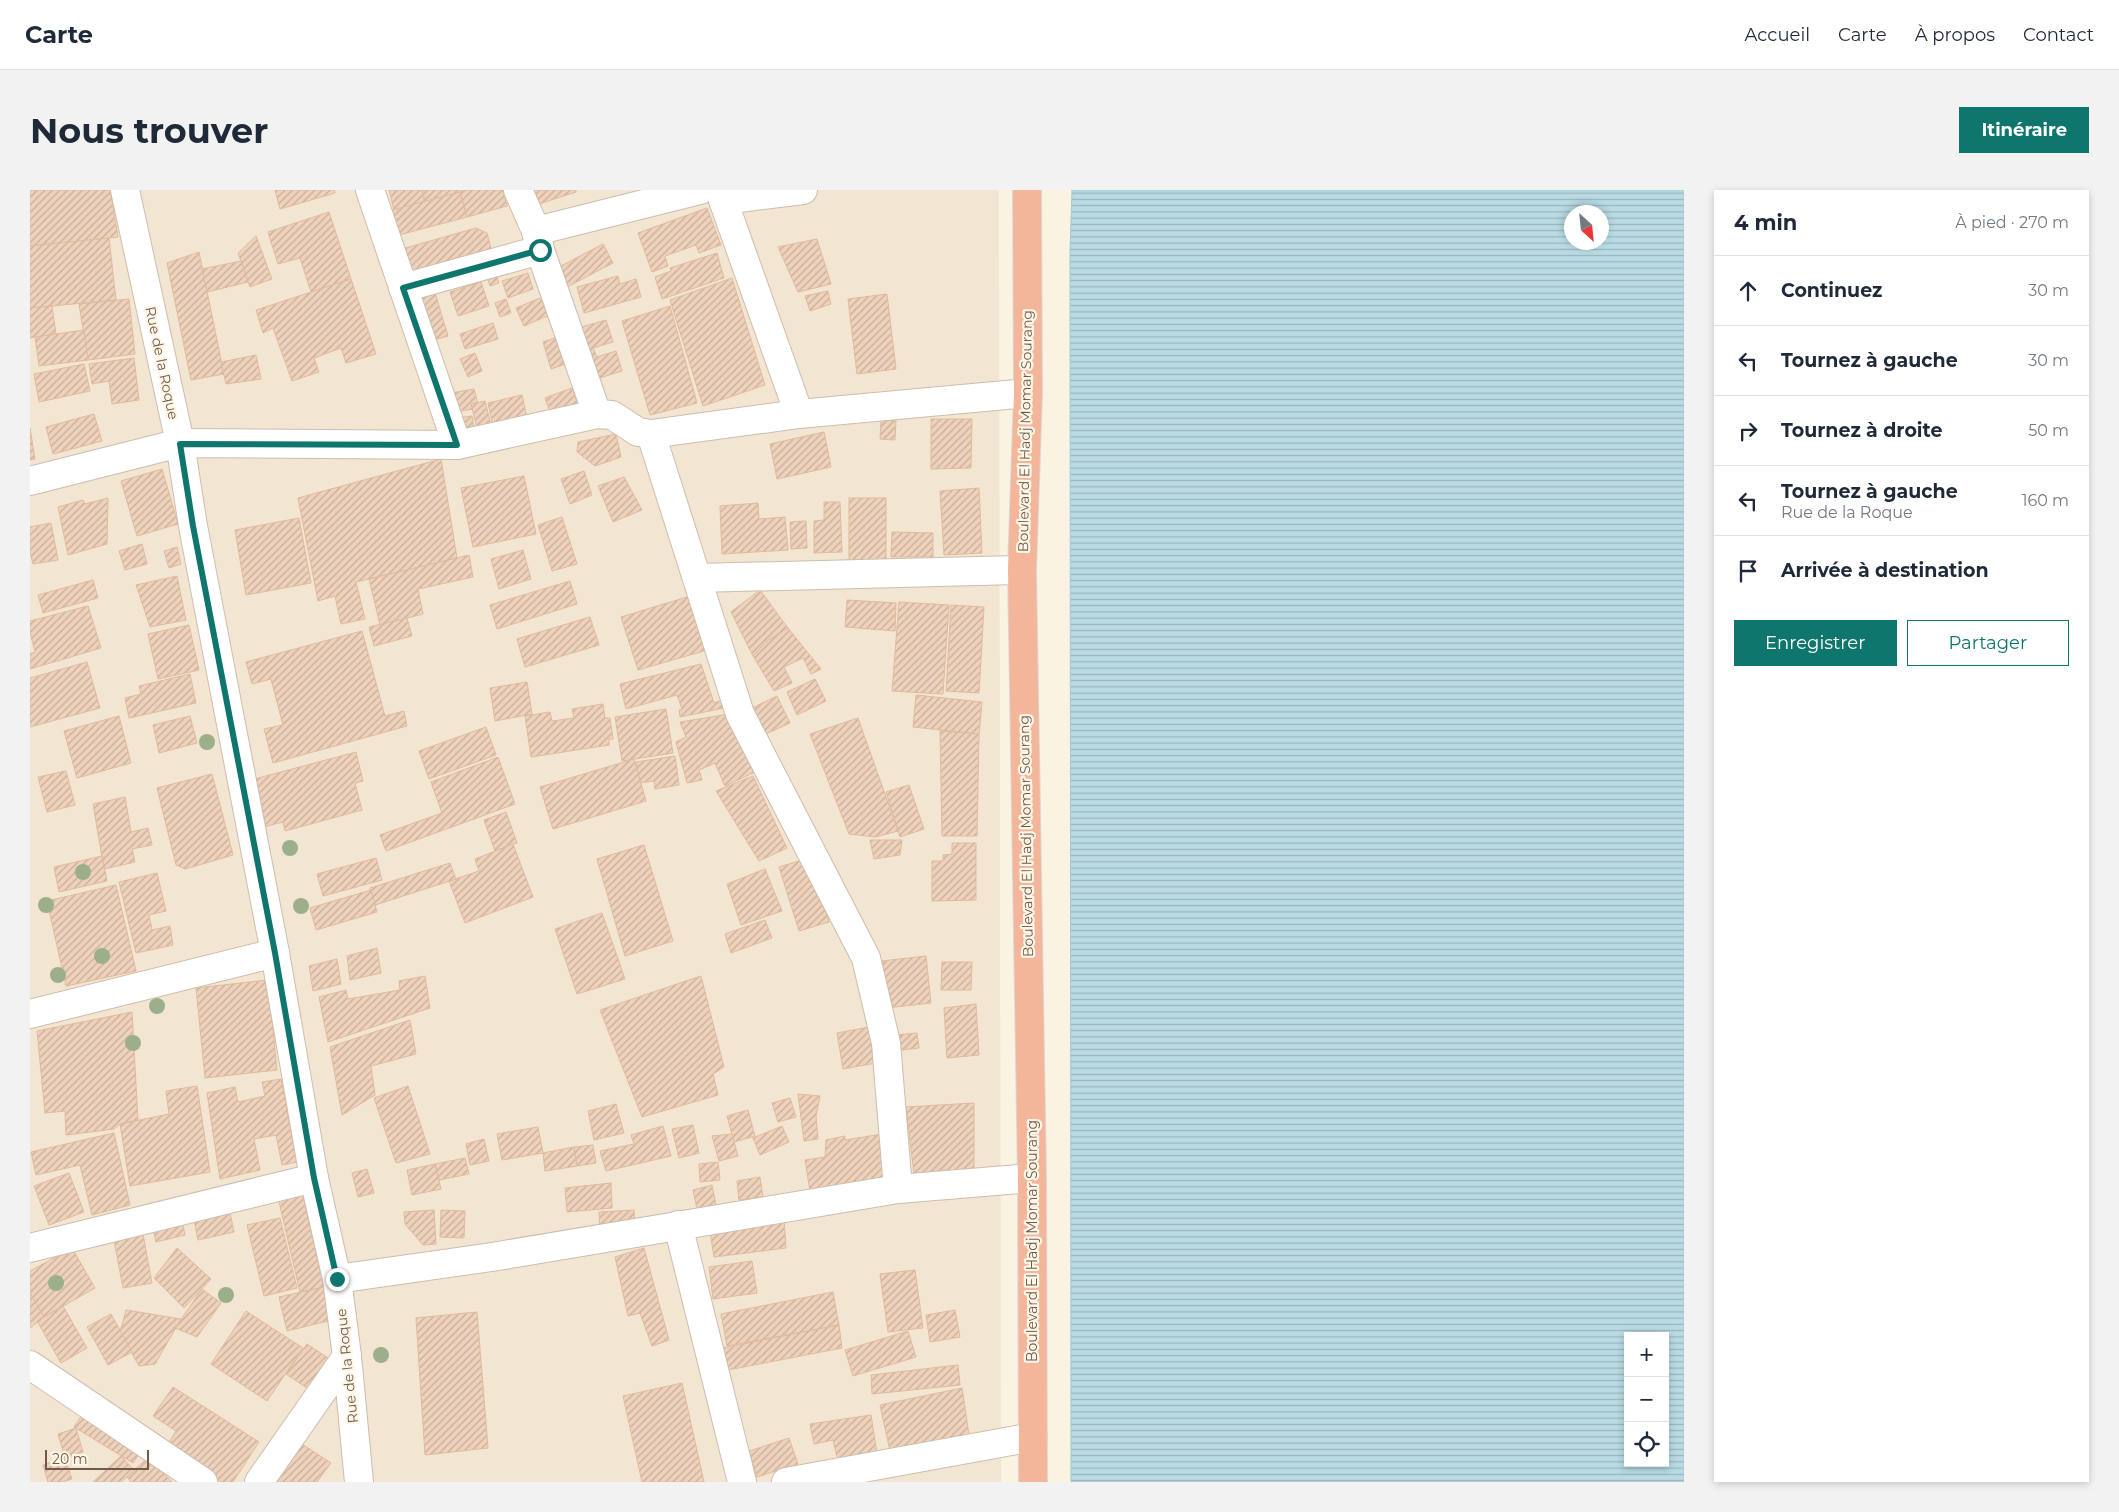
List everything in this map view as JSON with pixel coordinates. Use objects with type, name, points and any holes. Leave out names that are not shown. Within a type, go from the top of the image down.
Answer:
[{"type":"highway","name":"Boulevard El Hadj Momar Sourang","points":[[1027,190],[1028,393],[1022,570],[1032,1178],[1033,1482]]},
{"type":"street","name":"Rue de la Roque","points":[[125,190],[180,444],[193,526],[275,953],[314,1178],[337,1279],[347,1356],[359,1482]]},
{"type":"street","points":[[370,190],[457,445]]},
{"type":"street","points":[[518,190],[538,241],[597,414]]},
{"type":"street","points":[[403,288],[538,241],[715,193],[803,190]]},
{"type":"street","points":[[715,193],[799,414]]},
{"type":"street","points":[[30,481],[180,444],[457,445],[597,414],[612,415],[638,432],[651,434],[799,414],[1028,393]]},
{"type":"street","points":[[651,434],[740,714],[866,958],[886,1043],[898,1189]]},
{"type":"street","points":[[697,578],[1022,570]]},
{"type":"street","points":[[30,1014],[275,953]]},
{"type":"street","points":[[30,1248],[314,1178]]},
{"type":"street","points":[[337,1279],[492,1257],[898,1189],[1032,1178]]},
{"type":"street","points":[[678,1225],[742,1482]]},
{"type":"street","points":[[259,1482],[347,1356]]},
{"type":"street","points":[[30,1365],[202,1482]]},
{"type":"street","points":[[786,1482],[1033,1437]]},
{"type":"shaded area","points":[[30,190],[999,190],[1001,1482],[30,1482]]},
{"type":"water","points":[[1072,190],[1684,190],[1684,1482],[1071,1482],[1070,252]]},
{"type":"building","points":[[30,190],[110,190],[118,237],[30,246]]},
{"type":"building","points":[[275,190],[334,190],[335,193],[280,209]]},
{"type":"building","points":[[389,190],[422,190],[425,202],[394,210]]},
{"type":"building","points":[[422,190],[468,190],[425,202]]},
{"type":"building","points":[[468,190],[503,190],[507,206],[467,217],[460,192]]},
{"type":"building","points":[[534,190],[576,190],[576,192],[539,204]]},
{"type":"building","points":[[460,192],[467,217],[399,235],[392,210]]},
{"type":"building","points":[[707,208],[721,245],[699,253],[696,245],[665,256],[668,266],[652,272],[638,233]]},
{"type":"building","points":[[329,212],[351,279],[311,292],[300,258],[278,264],[268,232]]},
{"type":"building","points":[[476,228],[487,233],[492,252],[410,275],[402,249]]},
{"type":"building","points":[[256,236],[272,279],[250,287],[238,253]]},
{"type":"building","points":[[109,238],[116,300],[30,308],[30,246]]},
{"type":"building","points":[[817,239],[831,284],[798,292],[778,247]]},
{"type":"building","points":[[603,244],[613,263],[567,287],[557,268]]},
{"type":"building","points":[[199,252],[224,374],[191,380],[167,263]]},
{"type":"building","points":[[717,253],[724,278],[662,299],[655,277],[671,271],[670,268]]},
{"type":"building","points":[[241,261],[248,282],[207,292],[202,269]]},
{"type":"building","points":[[528,273],[533,289],[508,298],[502,281]]},
{"type":"building","points":[[496,274],[499,283],[490,286],[487,277]]},
{"type":"building","points":[[618,276],[620,284],[636,279],[641,297],[584,313],[577,287]]},
{"type":"building","points":[[732,278],[765,385],[703,406],[670,300]]},
{"type":"building","points":[[351,279],[376,354],[346,363],[341,348],[314,358],[319,372],[292,381],[273,328],[263,333],[256,310]]},
{"type":"building","points":[[481,282],[489,306],[458,316],[450,292]]},
{"type":"building","points":[[433,286],[448,336],[424,343],[409,293]]},
{"type":"building","points":[[828,291],[831,304],[810,311],[805,296]]},
{"type":"building","points":[[887,294],[896,369],[857,374],[848,299]]},
{"type":"building","points":[[545,296],[552,314],[524,326],[516,308]]},
{"type":"building","points":[[129,299],[135,354],[88,360],[79,304]]},
{"type":"building","points":[[506,299],[511,313],[500,317],[495,303]]},
{"type":"building","points":[[52,306],[56,334],[30,338],[30,308]]},
{"type":"building","points":[[670,306],[697,403],[650,415],[622,321]]},
{"type":"building","points":[[606,320],[613,342],[593,348],[597,357],[616,351],[622,371],[593,380],[578,328]]},
{"type":"building","points":[[493,323],[498,339],[465,349],[460,334]]},
{"type":"building","points":[[84,330],[88,360],[39,366],[35,337]]},
{"type":"building","points":[[560,336],[569,363],[551,369],[543,342]]},
{"type":"building","points":[[475,353],[482,371],[468,377],[460,359]]},
{"type":"building","points":[[256,355],[261,379],[226,384],[221,362]]},
{"type":"building","points":[[134,358],[139,400],[112,404],[109,381],[92,384],[89,364]]},
{"type":"building","points":[[84,364],[90,391],[39,402],[34,374]]},
{"type":"building","points":[[572,388],[581,412],[554,422],[545,398]]},
{"type":"building","points":[[474,389],[479,408],[455,412],[451,393]]},
{"type":"building","points":[[522,395],[527,418],[493,426],[488,403]]},
{"type":"building","points":[[485,401],[491,425],[477,428],[471,404]]},
{"type":"building","points":[[94,414],[102,441],[53,454],[46,427]]},
{"type":"building","points":[[472,416],[474,428],[453,434],[450,419]]},
{"type":"building","points":[[931,419],[972,419],[971,468],[931,469]]},
{"type":"building","points":[[881,420],[896,421],[895,440],[880,439]]},
{"type":"building","points":[[30,428],[35,459],[30,460]]},
{"type":"building","points":[[824,432],[831,467],[777,479],[770,444]]},
{"type":"building","points":[[616,434],[621,457],[595,466],[577,452],[578,442]]},
{"type":"building","points":[[441,459],[457,558],[356,582],[365,619],[341,624],[335,596],[318,601],[298,498]]},
{"type":"building","points":[[162,469],[178,524],[137,536],[121,481]]},
{"type":"building","points":[[584,471],[592,495],[570,504],[561,479]]},
{"type":"building","points":[[524,476],[536,534],[473,547],[461,488]]},
{"type":"building","points":[[624,477],[642,510],[613,522],[598,486]]},
{"type":"building","points":[[979,488],[982,553],[944,555],[940,491]]},
{"type":"building","points":[[108,498],[107,544],[68,555],[58,507],[83,500],[85,504]]},
{"type":"building","points":[[849,498],[886,498],[886,560],[849,560]]},
{"type":"building","points":[[824,502],[840,502],[842,552],[814,553],[814,521],[824,520]]},
{"type":"building","points":[[758,503],[759,519],[785,517],[788,550],[722,554],[720,506]]},
{"type":"building","points":[[562,517],[577,564],[552,571],[538,525]]},
{"type":"building","points":[[299,518],[311,583],[246,595],[235,530]]},
{"type":"building","points":[[806,521],[807,548],[791,549],[790,522]]},
{"type":"building","points":[[51,523],[58,560],[33,564],[30,552],[30,527]]},
{"type":"building","points":[[892,532],[933,533],[933,557],[891,557]]},
{"type":"building","points":[[142,544],[147,564],[125,570],[119,551]]},
{"type":"building","points":[[177,547],[181,564],[169,568],[164,551]]},
{"type":"building","points":[[523,550],[531,579],[499,589],[491,559]]},
{"type":"building","points":[[469,555],[473,577],[418,589],[423,614],[380,625],[369,579]]},
{"type":"building","points":[[177,576],[186,620],[150,627],[136,585]]},
{"type":"building","points":[[93,580],[98,598],[43,613],[38,595]]},
{"type":"building","points":[[570,581],[577,604],[497,629],[490,605]]},
{"type":"building","points":[[760,590],[788,628],[767,641],[753,656],[731,612]]},
{"type":"building","points":[[697,594],[714,648],[638,670],[621,617]]},
{"type":"building","points":[[847,600],[896,603],[895,631],[845,627]]},
{"type":"building","points":[[899,602],[949,605],[943,694],[892,691]]},
{"type":"building","points":[[951,605],[984,607],[979,693],[946,691]]},
{"type":"building","points":[[88,606],[101,648],[30,669],[30,654],[35,652],[30,632],[30,621]]},
{"type":"building","points":[[590,617],[599,645],[525,667],[517,639]]},
{"type":"building","points":[[407,618],[412,636],[374,646],[369,627]]},
{"type":"building","points":[[189,625],[199,670],[158,679],[148,634]]},
{"type":"building","points":[[788,628],[821,669],[811,674],[803,658],[784,667],[792,683],[774,691],[753,656],[767,641]]},
{"type":"building","points":[[362,631],[385,716],[404,711],[407,726],[273,763],[264,729],[283,725],[271,679],[252,684],[246,662]]},
{"type":"building","points":[[87,662],[100,708],[30,727],[30,678]]},
{"type":"building","points":[[701,664],[714,703],[722,700],[724,708],[680,717],[679,710],[682,709],[677,695],[626,709],[620,684]]},
{"type":"building","points":[[190,674],[196,703],[129,718],[125,698],[141,694],[139,686]]},
{"type":"building","points":[[815,679],[826,701],[797,715],[787,692]]},
{"type":"building","points":[[527,682],[532,714],[495,721],[490,688]]},
{"type":"building","points":[[916,695],[982,702],[979,734],[913,727]]},
{"type":"building","points":[[777,696],[790,723],[757,738],[744,712]]},
{"type":"building","points":[[603,704],[605,718],[610,718],[613,739],[609,739],[609,745],[531,757],[525,716],[550,712],[552,721],[574,718],[572,709]]},
{"type":"building","points":[[666,709],[673,753],[622,761],[615,717]]},
{"type":"building","points":[[730,714],[755,772],[725,786],[715,763],[699,770],[702,780],[687,783],[676,742],[686,737],[680,722]]},
{"type":"building","points":[[119,716],[131,763],[77,778],[64,731]]},
{"type":"building","points":[[190,716],[197,743],[159,753],[153,725]]},
{"type":"building","points":[[858,718],[898,831],[875,837],[849,834],[810,734]]},
{"type":"building","points":[[486,727],[496,755],[429,779],[419,751]]},
{"type":"building","points":[[940,731],[979,734],[977,836],[942,836]]},
{"type":"building","points":[[356,752],[363,781],[355,783],[362,810],[285,831],[283,822],[259,828],[247,781]]},
{"type":"building","points":[[675,756],[679,785],[655,789],[654,781],[639,783],[636,762]]},
{"type":"building","points":[[498,757],[515,804],[386,851],[380,835],[442,813],[431,782]]},
{"type":"building","points":[[634,759],[646,801],[553,829],[540,787]]},
{"type":"building","points":[[66,771],[75,805],[47,812],[38,777]]},
{"type":"building","points":[[212,774],[233,855],[185,869],[176,865],[157,788]]},
{"type":"building","points":[[753,776],[787,848],[759,861],[716,791]]},
{"type":"building","points":[[909,785],[924,829],[900,837],[886,792]]},
{"type":"building","points":[[125,797],[131,832],[148,828],[152,845],[132,849],[135,862],[104,869],[93,804]]},
{"type":"building","points":[[506,812],[517,843],[495,851],[484,820]]},
{"type":"building","points":[[870,840],[902,840],[900,855],[874,859]]},
{"type":"building","points":[[952,843],[976,843],[976,900],[932,901],[932,861],[943,861],[943,855],[952,854]]},
{"type":"building","points":[[513,844],[533,897],[465,923],[449,881],[479,871],[475,859]]},
{"type":"building","points":[[644,845],[673,941],[625,956],[597,859]]},
{"type":"building","points":[[102,856],[107,881],[59,892],[54,867]]},
{"type":"building","points":[[376,858],[382,880],[323,896],[317,874]]},
{"type":"building","points":[[809,858],[829,922],[799,931],[779,867]]},
{"type":"building","points":[[450,863],[456,879],[375,905],[370,888]]},
{"type":"building","points":[[765,869],[782,911],[741,925],[727,884]]},
{"type":"building","points":[[157,873],[166,911],[149,915],[152,930],[170,926],[173,945],[136,953],[119,882]]},
{"type":"building","points":[[116,885],[136,971],[66,986],[47,901]]},
{"type":"building","points":[[371,890],[377,912],[316,930],[310,908]]},
{"type":"building","points":[[602,913],[625,979],[577,994],[555,929]]},
{"type":"building","points":[[765,920],[772,938],[731,953],[725,934]]},
{"type":"building","points":[[377,948],[381,973],[350,980],[347,956]]},
{"type":"building","points":[[926,956],[931,1003],[886,1008],[881,961]]},
{"type":"building","points":[[337,959],[341,984],[313,991],[309,966]]},
{"type":"building","points":[[942,962],[972,962],[971,990],[941,990]]},
{"type":"building","points":[[425,976],[430,1008],[328,1042],[319,997],[346,990],[348,999],[400,990],[399,981]]},
{"type":"building","points":[[701,976],[724,1067],[713,1074],[718,1095],[642,1117],[600,1010]]},
{"type":"building","points":[[268,980],[277,1070],[205,1078],[196,988]]},
{"type":"building","points":[[976,1004],[979,1055],[947,1058],[944,1008]]},
{"type":"building","points":[[132,1012],[138,1120],[120,1124],[114,1129],[66,1135],[65,1111],[45,1113],[37,1031]]},
{"type":"building","points":[[410,1020],[416,1054],[371,1066],[375,1095],[342,1115],[330,1047]]},
{"type":"building","points":[[869,1027],[876,1063],[843,1069],[837,1033]]},
{"type":"building","points":[[917,1033],[919,1048],[902,1050],[896,1035]]},
{"type":"building","points":[[281,1079],[297,1162],[282,1165],[276,1135],[254,1139],[260,1170],[220,1179],[207,1093],[235,1087],[238,1102],[265,1096],[262,1082]]},
{"type":"building","points":[[197,1086],[210,1172],[130,1186],[120,1124],[169,1114],[166,1091]]},
{"type":"building","points":[[408,1086],[430,1154],[396,1163],[374,1098]]},
{"type":"building","points":[[798,1094],[820,1096],[816,1116],[818,1139],[804,1141]]},
{"type":"building","points":[[790,1098],[796,1117],[778,1122],[772,1103]]},
{"type":"building","points":[[974,1103],[974,1176],[915,1182],[906,1107]]},
{"type":"building","points":[[616,1104],[624,1133],[594,1140],[588,1111]]},
{"type":"building","points":[[748,1110],[755,1136],[734,1142],[727,1116]]},
{"type":"building","points":[[693,1125],[699,1153],[679,1158],[672,1129]]},
{"type":"building","points":[[663,1126],[671,1156],[606,1171],[600,1151],[634,1144],[631,1135]]},
{"type":"building","points":[[782,1126],[789,1142],[760,1155],[753,1138]]},
{"type":"building","points":[[538,1127],[543,1153],[502,1160],[497,1134]]},
{"type":"building","points":[[114,1133],[130,1205],[92,1215],[80,1165],[36,1175],[31,1152]]},
{"type":"building","points":[[732,1134],[738,1156],[719,1161],[712,1136]]},
{"type":"building","points":[[882,1134],[889,1179],[810,1191],[805,1160],[825,1157],[826,1140],[845,1136],[845,1140]]},
{"type":"building","points":[[484,1139],[489,1161],[470,1165],[466,1144]]},
{"type":"building","points":[[593,1145],[596,1163],[577,1166],[574,1147]]},
{"type":"building","points":[[574,1147],[577,1166],[545,1171],[543,1153]]},
{"type":"building","points":[[465,1158],[469,1174],[439,1180],[435,1164]]},
{"type":"building","points":[[718,1162],[720,1180],[700,1182],[699,1164]]},
{"type":"building","points":[[435,1164],[441,1189],[412,1195],[407,1170]]},
{"type":"building","points":[[367,1169],[374,1193],[358,1197],[352,1173]]},
{"type":"building","points":[[69,1173],[84,1212],[49,1225],[34,1186]]},
{"type":"building","points":[[760,1177],[763,1197],[739,1200],[737,1181]]},
{"type":"building","points":[[611,1183],[612,1208],[567,1212],[565,1188]]},
{"type":"building","points":[[712,1185],[717,1210],[698,1214],[693,1190]]},
{"type":"building","points":[[301,1187],[324,1287],[300,1292],[277,1193]]},
{"type":"building","points":[[226,1193],[234,1232],[198,1240],[190,1200]]},
{"type":"building","points":[[434,1210],[436,1244],[423,1245],[405,1224],[404,1212]]},
{"type":"building","points":[[441,1210],[465,1211],[464,1238],[440,1237]]},
{"type":"building","points":[[634,1210],[635,1228],[600,1229],[599,1212]]},
{"type":"building","points":[[181,1216],[185,1235],[156,1242],[152,1223]]},
{"type":"building","points":[[784,1217],[786,1248],[714,1257],[710,1231]]},
{"type":"building","points":[[280,1218],[297,1288],[264,1296],[247,1225]]},
{"type":"building","points":[[143,1234],[152,1283],[123,1288],[114,1240]]},
{"type":"building","points":[[72,1248],[95,1288],[44,1317],[30,1293],[30,1271]]},
{"type":"building","points":[[177,1248],[211,1279],[184,1308],[154,1278]]},
{"type":"building","points":[[644,1248],[669,1340],[652,1346],[640,1313],[628,1316],[615,1257]]},
{"type":"building","points":[[752,1261],[757,1293],[713,1299],[709,1267]]},
{"type":"building","points":[[915,1270],[923,1328],[888,1332],[880,1274]]},
{"type":"building","points":[[324,1287],[332,1320],[287,1331],[279,1297]]},
{"type":"building","points":[[202,1289],[221,1303],[197,1337],[175,1328]]},
{"type":"building","points":[[833,1292],[839,1325],[727,1346],[721,1314]]},
{"type":"building","points":[[30,1293],[44,1317],[30,1328]]},
{"type":"building","points":[[63,1306],[87,1348],[61,1363],[37,1321]]},
{"type":"building","points":[[126,1310],[181,1319],[155,1364],[139,1366],[120,1332]]},
{"type":"building","points":[[955,1310],[960,1337],[930,1342],[926,1315]]},
{"type":"building","points":[[246,1311],[303,1348],[267,1401],[211,1364]]},
{"type":"building","points":[[477,1312],[488,1448],[425,1455],[416,1318]]},
{"type":"building","points":[[111,1314],[132,1352],[108,1365],[87,1327]]},
{"type":"building","points":[[839,1325],[842,1348],[728,1370],[722,1348]]},
{"type":"building","points":[[908,1331],[916,1357],[853,1376],[845,1350]]},
{"type":"building","points":[[307,1344],[328,1358],[307,1388],[286,1374]]},
{"type":"building","points":[[958,1365],[960,1385],[872,1394],[871,1375]]},
{"type":"building","points":[[682,1383],[704,1482],[642,1482],[623,1396]]},
{"type":"building","points":[[173,1387],[259,1442],[233,1482],[221,1482],[166,1447],[176,1431],[153,1416]]},
{"type":"building","points":[[962,1388],[969,1435],[890,1451],[880,1405]]},
{"type":"building","points":[[86,1409],[145,1445],[133,1463],[74,1427]]},
{"type":"building","points":[[871,1415],[877,1453],[838,1461],[833,1440],[814,1444],[810,1424]]},
{"type":"building","points":[[76,1428],[83,1452],[65,1458],[58,1434]]},
{"type":"building","points":[[789,1438],[798,1464],[757,1477],[749,1451]]},
{"type":"building","points":[[302,1444],[331,1463],[317,1482],[275,1482]]},
{"type":"building","points":[[121,1456],[134,1470],[127,1477],[121,1482],[93,1482]]},
{"type":"building","points":[[148,1457],[172,1482],[131,1482],[127,1477]]},
{"type":"building","points":[[65,1458],[72,1479],[62,1482],[48,1482],[43,1465]]},
{"type":"route","points":[[337,1279],[314,1178],[275,953],[193,526],[180,444],[457,445],[403,288],[540,250]]}]
